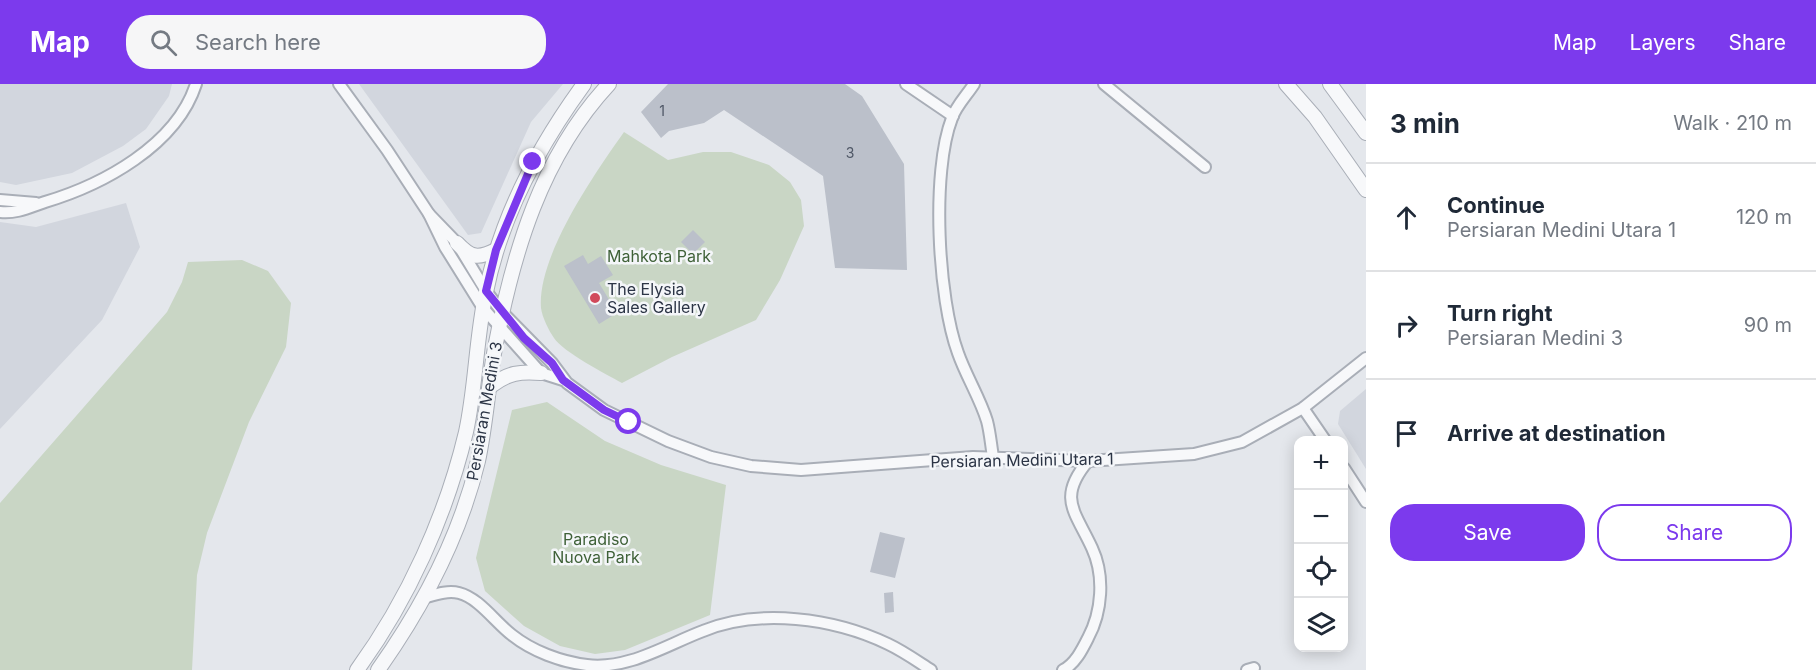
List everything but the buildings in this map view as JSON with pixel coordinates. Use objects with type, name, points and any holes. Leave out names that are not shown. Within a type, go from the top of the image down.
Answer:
[{"type":"street","points":[[0,212],[20,211],[75,194],[103,180],[147,151],[173,126],[196,84]]},
{"type":"street","name":"Persiaran Medini Utara 1","points":[[339,84],[387,150],[429,214],[445,247],[483,308],[541,373],[563,380],[604,410],[668,441],[711,457],[751,466],[801,470],[993,457],[1088,460],[1194,454],[1242,442],[1303,408],[1366,358]]},
{"type":"street","name":"Persiaran Medini 3","points":[[357,670],[402,599],[437,525],[466,430],[483,308],[496,250],[533,162],[584,84]]},
{"type":"street","name":"Persiaran Medini 3","points":[[378,670],[423,598],[468,498],[478,461],[502,312],[525,226],[542,185],[581,119],[609,84]]},
{"type":"street","points":[[906,84],[953,116]]},
{"type":"street","points":[[974,84],[953,116],[943,151],[939,187],[944,285],[949,324],[958,353],[987,421],[993,457]]},
{"type":"street","points":[[1104,84],[1205,167]]},
{"type":"street","points":[[1286,84],[1316,117],[1366,190]]},
{"type":"street","points":[[1330,84],[1366,133]]},
{"type":"street","points":[[0,200],[43,203]]},
{"type":"street","name":"Persiaran Medini Utara 1","points":[[429,214],[457,243],[486,291],[502,312],[552,363],[563,380]]},
{"type":"street","points":[[457,243],[469,256],[477,258],[496,250]]},
{"type":"street","points":[[491,386],[510,374],[541,373]]},
{"type":"street","points":[[1303,408],[1322,436]]},
{"type":"street","points":[[1070,669],[1095,625],[1100,602],[1099,577],[1093,550],[1073,513],[1070,497],[1072,484],[1088,460]]},
{"type":"street","points":[[1348,474],[1366,502]]},
{"type":"street","points":[[423,598],[442,593],[459,593],[472,599],[512,635],[530,647],[585,665],[639,658],[729,622],[800,620],[850,629],[888,644],[931,670]]},
{"type":"shaded area","points":[[0,84],[172,84],[169,96],[146,129],[123,146],[72,173],[16,185],[0,182]]},
{"type":"shaded area","points":[[359,84],[563,84],[531,122],[481,233],[468,235]]},
{"type":"shaded area","points":[[126,203],[140,247],[102,320],[0,429],[0,222],[36,227]]},
{"type":"shaded area","points":[[1366,389],[1366,469],[1348,440],[1348,436],[1345,436],[1338,424],[1340,411]]},
{"type":"green space","name":"Mahkota Park","points":[[624,132],[668,160],[703,152],[731,152],[769,165],[790,182],[801,200],[804,226],[780,280],[756,320],[672,357],[622,383],[559,344],[548,328],[541,308],[542,287],[558,240],[598,169]]},
{"type":"green space","points":[[242,260],[268,271],[291,303],[286,347],[249,422],[207,533],[197,575],[192,670],[0,670],[0,503],[167,312],[182,282],[188,262]]},
{"type":"green space","name":"Paradiso Nuova Park","points":[[547,402],[605,441],[661,465],[726,485],[710,615],[625,650],[595,654],[560,646],[524,626],[485,591],[476,558],[512,410]]},
{"type":"place","name":"The Elysia Sales Gallery","points":[[595,298]]},
{"type":"route","points":[[533,162],[517,195],[496,250],[486,291],[524,338],[552,363],[563,380],[604,410],[629,422]]}]
